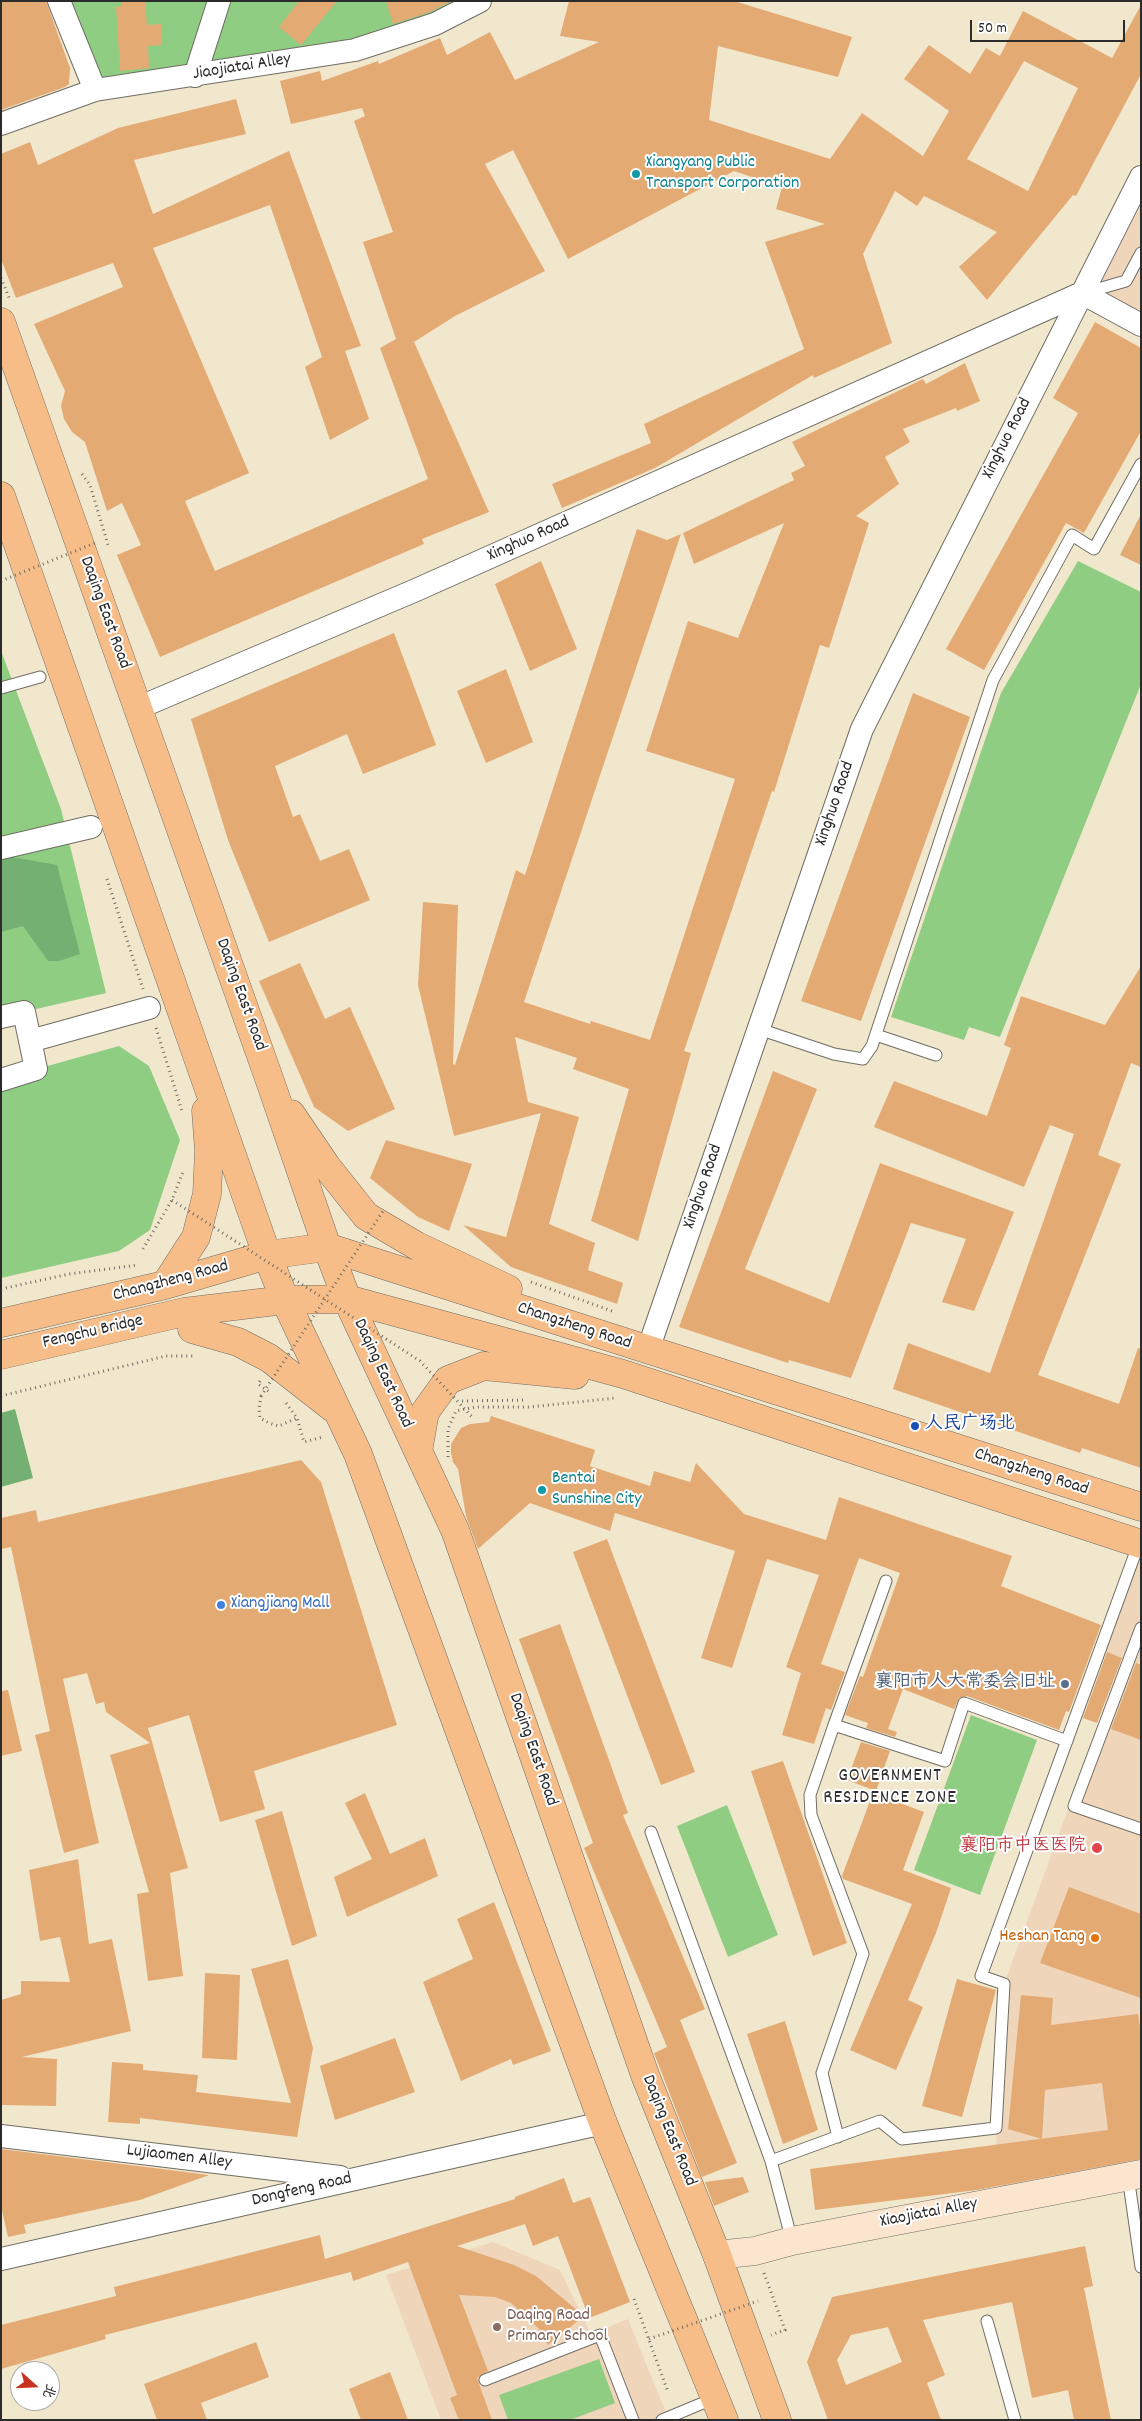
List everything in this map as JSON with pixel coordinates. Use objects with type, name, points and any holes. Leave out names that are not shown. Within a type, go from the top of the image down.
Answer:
[{"type":"main road","name":"Daqing East Road","points":[[1,322],[327,1247],[336,1300],[418,1451],[455,1530],[645,2075],[717,2255],[777,2420]]},
{"type":"main road","points":[[1,496],[267,1255],[272,1301],[338,1411],[358,1454],[603,2123],[720,2409]]},
{"type":"main road","points":[[165,1285],[196,1237],[207,1194],[210,1151],[201,1068]]},
{"type":"main road","points":[[271,1084],[327,1167],[366,1216],[417,1246],[492,1283],[574,1316],[715,1362],[746,1382]]},
{"type":"main road","name":"Changzheng Road","points":[[5,1323],[165,1285],[267,1255],[327,1247],[1141,1507]]},
{"type":"main road","name":"Changzheng Road","points":[[1,1372],[188,1320],[272,1301],[336,1300],[1140,1544]]},
{"type":"main road","points":[[188,1320],[269,1358],[338,1411]]},
{"type":"main road","name":"Fengchu Bridge","points":[[1,1355],[188,1320]]},
{"type":"main road","points":[[418,1451],[425,1412],[448,1380],[484,1366],[592,1376],[622,1386]]},
{"type":"street","points":[[60,1],[95,90]]},
{"type":"street","points":[[195,76],[219,1]]},
{"type":"street","name":"Jiaojiatai Alley","points":[[1,124],[95,90],[355,50],[435,24],[480,1]]},
{"type":"street","name":"Xinghuo Road","points":[[651,1341],[862,729],[1141,177]]},
{"type":"street","points":[[1082,293],[1141,325]]},
{"type":"street","name":"Xinghuo Road","points":[[138,708],[416,590],[1082,293]]},
{"type":"street","points":[[1,848],[91,827]]},
{"type":"street","points":[[30,1041],[149,1008]]},
{"type":"street","points":[[1,1017],[24,1012],[36,1069],[1,1080]]},
{"type":"street","name":"Dongfeng Road","points":[[1,2259],[603,2123]]},
{"type":"street","name":"Lujiaomen Alley","points":[[1,2136],[356,2179]]},
{"type":"street","name":"Xiaojiatai Alley","points":[[717,2255],[756,2251],[792,2241],[1134,2175]]},
{"type":"lane","points":[[1082,293],[1126,281],[1141,253]]},
{"type":"lane","points":[[759,1029],[834,1054],[863,1059],[872,1046],[993,680],[1072,535],[1094,548],[1141,464]]},
{"type":"lane","points":[[1,688],[40,677]]},
{"type":"lane","points":[[876,1034],[936,1055]]},
{"type":"lane","points":[[771,2161],[880,2121],[902,2140],[996,2128],[1004,1984],[981,1976],[1140,1544]]},
{"type":"lane","points":[[838,2136],[822,2074],[863,1954],[811,1815],[810,1795],[886,1581]]},
{"type":"lane","points":[[1141,1628],[1074,1806],[1141,1829]]},
{"type":"lane","points":[[834,1725],[945,1761],[964,1703],[1067,1741]]},
{"type":"lane","points":[[651,1832],[771,2161],[792,2241]]},
{"type":"lane","points":[[1134,2175],[1141,2267]]},
{"type":"lane","points":[[987,2320],[1015,2420]]},
{"type":"lane","points":[[486,2380],[600,2335],[633,2420]]},
{"type":"lane","points":[[662,2420],[720,2409]]},
{"type":"path","points":[[80,471],[90,485],[109,549]]},
{"type":"path","points":[[1,581],[95,543]]},
{"type":"path","points":[[4,577],[8,586]]},
{"type":"path","points":[[106,873],[182,1114]]},
{"type":"path","points":[[143,1249],[172,1200],[186,1164]]},
{"type":"path","points":[[172,1200],[336,1300],[420,1361],[474,1419]]},
{"type":"path","points":[[183,1209],[186,1200]]},
{"type":"path","points":[[315,1441],[304,1442],[297,1418],[279,1426],[260,1418],[261,1396],[336,1300],[383,1212],[374,1208]]},
{"type":"path","points":[[1,1289],[69,1274],[146,1264]]},
{"type":"path","points":[[1,1396],[166,1356],[203,1356]]},
{"type":"path","points":[[263,1376],[278,1384]]},
{"type":"path","points":[[449,1463],[448,1429],[456,1411],[475,1407],[530,1407],[622,1386]]},
{"type":"path","points":[[458,1401],[527,1400]]},
{"type":"path","points":[[756,2251],[785,2330],[770,2335],[767,2326]]},
{"type":"path","points":[[634,2299],[668,2392]]},
{"type":"path","points":[[648,2339],[758,2301],[761,2309]]},
{"type":"shaded area","points":[[1141,177],[1141,325],[1082,293]]},
{"type":"shaded area","name":"襄阳市中医医院","points":[[1141,1544],[1141,2174],[998,2201],[996,2128],[1004,1984],[1123,1659],[1100,1650]]},
{"type":"shaded area","name":"Daqing Road Primary School","points":[[493,2242],[560,2270],[591,2334],[628,2319],[669,2420],[441,2420],[386,2275]]},
{"type":"green space","points":[[59,1],[476,1],[355,50],[95,90]]},
{"type":"green space","points":[[1078,561],[1141,592],[1141,684],[1000,1037],[969,1027],[964,1040],[891,1017],[1001,693]]},
{"type":"green space","points":[[1,651],[61,809],[106,993],[1,1017]]},
{"type":"green space","points":[[12,857],[57,865],[80,954],[59,961],[48,961],[23,926],[1,932],[1,860]]},
{"type":"green space","points":[[119,1046],[149,1066],[180,1140],[150,1230],[119,1251],[1,1278],[1,1079]]},
{"type":"green space","points":[[15,1409],[33,1478],[1,1487],[1,1413]]},
{"type":"green space","points":[[971,1715],[1037,1740],[980,1895],[914,1870]]},
{"type":"green space","points":[[727,1805],[778,1935],[728,1957],[677,1826]]},
{"type":"green space","points":[[599,2359],[615,2403],[570,2420],[508,2420],[499,2395]]},
{"type":"building","points":[[1,1],[46,1],[70,68],[69,84],[65,87],[1,110]]},
{"type":"building","points":[[121,1],[145,1],[147,25],[161,24],[162,45],[148,46],[149,68],[120,71],[116,7],[122,6]]},
{"type":"building","points":[[299,1],[337,1],[301,45],[279,27]]},
{"type":"building","points":[[386,1],[451,1],[430,12],[393,24]]},
{"type":"building","points":[[569,1],[734,1],[852,37],[838,77],[718,46],[709,120],[830,159],[862,113],[923,156],[949,111],[904,79],[929,45],[970,74],[986,48],[1000,56],[1023,11],[1112,58],[1141,5],[1141,74],[1076,196],[1073,195],[987,300],[959,267],[997,232],[924,196],[917,206],[895,191],[863,254],[892,343],[814,378],[813,375],[655,468],[562,508],[552,484],[651,443],[644,424],[804,349],[765,242],[825,224],[776,209],[782,187],[734,171],[568,259],[513,150],[485,164],[545,271],[455,316],[414,342],[489,512],[422,539],[424,544],[160,657],[117,555],[141,545],[122,503],[107,511],[85,442],[72,432],[64,419],[61,406],[65,391],[34,324],[123,287],[113,263],[16,298],[1,259],[1,154],[30,142],[38,165],[118,128],[236,99],[246,134],[134,160],[153,214],[289,151],[361,346],[345,351],[369,419],[330,440],[305,367],[322,357],[270,205],[153,248],[249,473],[185,501],[215,571],[428,479],[380,348],[396,339],[363,242],[393,232],[354,121],[365,116],[362,108],[291,124],[280,81],[320,71],[322,81],[378,61],[379,64],[440,38],[447,55],[490,32],[515,80],[599,42],[560,36]],"holes":[[[1024,61],[1078,88],[1028,191],[967,159]]]},
{"type":"building","points":[[1095,322],[1141,348],[1141,431],[1084,533],[1066,523],[984,670],[946,649],[1078,413],[1053,398]]},
{"type":"building","points":[[965,363],[980,401],[957,411],[956,408],[903,429],[910,442],[885,457],[899,484],[856,516],[869,523],[829,648],[820,645],[774,792],[772,791],[684,1051],[691,1053],[638,1241],[591,1221],[629,1089],[573,1069],[577,1058],[515,1037],[528,1102],[579,1117],[549,1224],[595,1243],[588,1270],[623,1283],[617,1304],[511,1267],[463,1225],[506,1237],[541,1113],[454,1136],[418,985],[423,902],[458,905],[453,1064],[455,1065],[516,870],[525,875],[637,529],[667,540],[681,534],[524,1002],[590,1024],[591,1021],[650,1040],[735,779],[646,751],[688,621],[738,638],[784,523],[694,564],[683,533],[794,480],[791,473],[805,466],[792,442],[923,379],[926,384]]},
{"type":"building","points":[[1141,514],[1141,565],[1120,555]]},
{"type":"building","points":[[541,561],[577,649],[530,671],[495,584]]},
{"type":"building","points":[[394,633],[436,745],[363,774],[347,734],[275,766],[293,817],[300,814],[320,861],[349,849],[370,900],[269,942],[228,840],[191,719]]},
{"type":"building","points":[[506,669],[533,742],[486,763],[457,691]]},
{"type":"building","points":[[913,693],[970,717],[861,1021],[801,1001]]},
{"type":"building","points":[[300,963],[325,1019],[350,1007],[395,1109],[348,1131],[314,1107],[259,981]]},
{"type":"building","points":[[1141,966],[1141,1067],[1131,1063],[1098,1155],[1121,1164],[1038,1375],[1119,1404],[1138,1348],[1141,1349],[1141,1468],[1082,1448],[1080,1453],[893,1389],[908,1343],[990,1373],[1074,1134],[1050,1125],[1024,1187],[874,1127],[894,1081],[987,1116],[1011,1048],[1004,1045],[1021,996],[1105,1025]]},
{"type":"building","points":[[773,1071],[817,1089],[745,1269],[829,1303],[880,1163],[1014,1212],[974,1311],[942,1302],[966,1239],[911,1223],[851,1378],[789,1360],[788,1363],[679,1327]]},
{"type":"building","points":[[386,1140],[472,1164],[449,1231],[418,1217],[370,1178]]},
{"type":"building","points":[[491,1416],[595,1450],[590,1466],[650,1486],[654,1471],[690,1482],[696,1463],[744,1514],[826,1540],[839,1497],[1012,1556],[1001,1586],[1101,1625],[1069,1712],[1066,1711],[1059,1730],[967,1696],[959,1698],[954,1709],[903,1689],[888,1729],[897,1732],[895,1737],[866,1728],[868,1723],[845,1715],[860,1676],[863,1677],[900,1573],[859,1558],[821,1664],[845,1672],[831,1710],[826,1708],[814,1744],[782,1735],[801,1673],[786,1667],[819,1575],[767,1559],[732,1668],[701,1658],[735,1551],[615,1513],[610,1531],[530,1503],[478,1549],[466,1516],[458,1469],[453,1462],[451,1453],[451,1444],[461,1428],[470,1424],[489,1422]]},
{"type":"building","name":"Xiangjiang Mall","points":[[301,1460],[321,1482],[397,1725],[254,1771],[265,1809],[220,1822],[189,1715],[148,1728],[188,1868],[170,1873],[183,1976],[148,1981],[137,1894],[149,1892],[110,1755],[150,1743],[106,1712],[104,1702],[96,1704],[87,1673],[63,1679],[99,1843],[64,1853],[35,1735],[50,1731],[11,1547],[1,1549],[1,1518],[36,1510],[38,1522]]},
{"type":"building","points":[[607,1539],[695,1772],[661,1785],[573,1552]]},
{"type":"building","points":[[560,1624],[628,1813],[623,1815],[705,2009],[680,2020],[737,2163],[702,2177],[654,2053],[667,2047],[584,1848],[593,1843],[519,1639]]},
{"type":"building","points":[[1107,1652],[1122,1658],[1097,1723],[1083,1718]]},
{"type":"building","points":[[1136,1663],[1141,1665],[1141,1740],[1111,1729]]},
{"type":"building","points":[[8,1690],[22,1751],[1,1756],[1,1691]]},
{"type":"building","points":[[861,1742],[890,1751],[876,1791],[847,1780]]},
{"type":"building","points":[[783,1761],[847,1943],[813,1956],[751,1771]]},
{"type":"building","points":[[365,1793],[390,1854],[425,1838],[438,1876],[347,1917],[334,1877],[372,1859],[345,1803]]},
{"type":"building","points":[[873,1793],[924,1812],[903,1870],[951,1888],[936,1933],[908,2000],[923,2007],[896,2070],[850,2050],[912,1904],[843,1879],[842,1876]]},
{"type":"building","points":[[282,1811],[317,1936],[292,1946],[255,1820]]},
{"type":"building","points":[[78,1859],[89,1944],[112,1939],[131,2031],[22,2057],[57,2059],[56,2106],[1,2105],[1,2000],[21,1994],[21,1981],[70,1982],[60,1937],[40,1941],[29,1870]]},
{"type":"building","name":"Heshan Tang","points":[[1069,1887],[1141,1914],[1141,1998],[1040,1963]]},
{"type":"building","points":[[494,1902],[551,2051],[513,2065],[511,2059],[461,2081],[423,1982],[473,1959],[457,1919]]},
{"type":"building","points":[[288,1959],[313,2048],[297,2137],[140,2118],[140,2124],[108,2122],[112,2062],[143,2064],[143,2070],[198,2075],[196,2092],[291,2103],[251,1969]]},
{"type":"building","points":[[205,1973],[240,1975],[237,2060],[202,2058]]},
{"type":"building","points":[[957,1979],[996,1990],[962,2117],[922,2106]]},
{"type":"building","points":[[1021,1995],[1053,1998],[1051,2025],[1138,2014],[1141,2035],[1141,2159],[977,2190],[815,2210],[810,2169],[1041,2139],[1008,2129]],"holes":[[[1102,2083],[1108,2130],[1042,2139],[1045,2090]]]},
{"type":"building","points":[[785,2021],[818,2130],[783,2144],[747,2034]]},
{"type":"building","points":[[395,2038],[415,2092],[335,2120],[320,2066]]},
{"type":"building","points":[[1,2149],[209,2175],[140,2200],[24,2225],[26,2233],[8,2237],[1,2206]]},
{"type":"building","points":[[743,2177],[749,2192],[714,2206],[705,2182]]},
{"type":"building","points":[[564,2178],[573,2203],[590,2197],[630,2302],[589,2318],[558,2236],[533,2246],[525,2224],[457,2246],[514,2265],[536,2276],[584,2316],[548,2345],[538,2328],[511,2303],[495,2297],[459,2295],[488,2371],[477,2378],[492,2420],[459,2420],[450,2398],[457,2395],[408,2262],[353,2281],[351,2272],[105,2335],[106,2339],[29,2361],[10,2361],[10,2366],[1,2369],[1,2325],[116,2296],[114,2287],[320,2235],[325,2259],[515,2199],[515,2197]]},
{"type":"building","points":[[1085,2246],[1093,2286],[1084,2288],[1111,2420],[1074,2420],[1068,2390],[1032,2398],[1012,2302],[923,2320],[945,2375],[927,2383],[941,2420],[828,2420],[807,2362],[832,2297]],"holes":[[[888,2327],[902,2362],[846,2385],[837,2360],[851,2335]]]},
{"type":"building","points":[[256,2342],[269,2377],[201,2403],[207,2420],[157,2420],[144,2384]]},
{"type":"building","points":[[390,2372],[408,2420],[361,2420],[349,2389]]},
{"type":"place","name":"Xiangyang Public Transport Corporation","points":[[636,174]]},
{"type":"place","name":"人民广场北","points":[[915,1426]]},
{"type":"place","name":"Bentai Sunshine City","points":[[542,1490]]},
{"type":"place","name":"Xiangjiang Mall","points":[[221,1605]]},
{"type":"place","name":"襄阳市人大常委会旧址","points":[[1065,1684]]},
{"type":"place","name":"襄阳市中医医院","points":[[1097,1848]]},
{"type":"place","name":"Heshan Tang","points":[[1095,1938]]},
{"type":"place","name":"Daqing Road Primary School","points":[[497,2327]]},
{"type":"district","name":"GOVERNMENT RESIDENCE ZONE","points":[[890,1788]]}]
